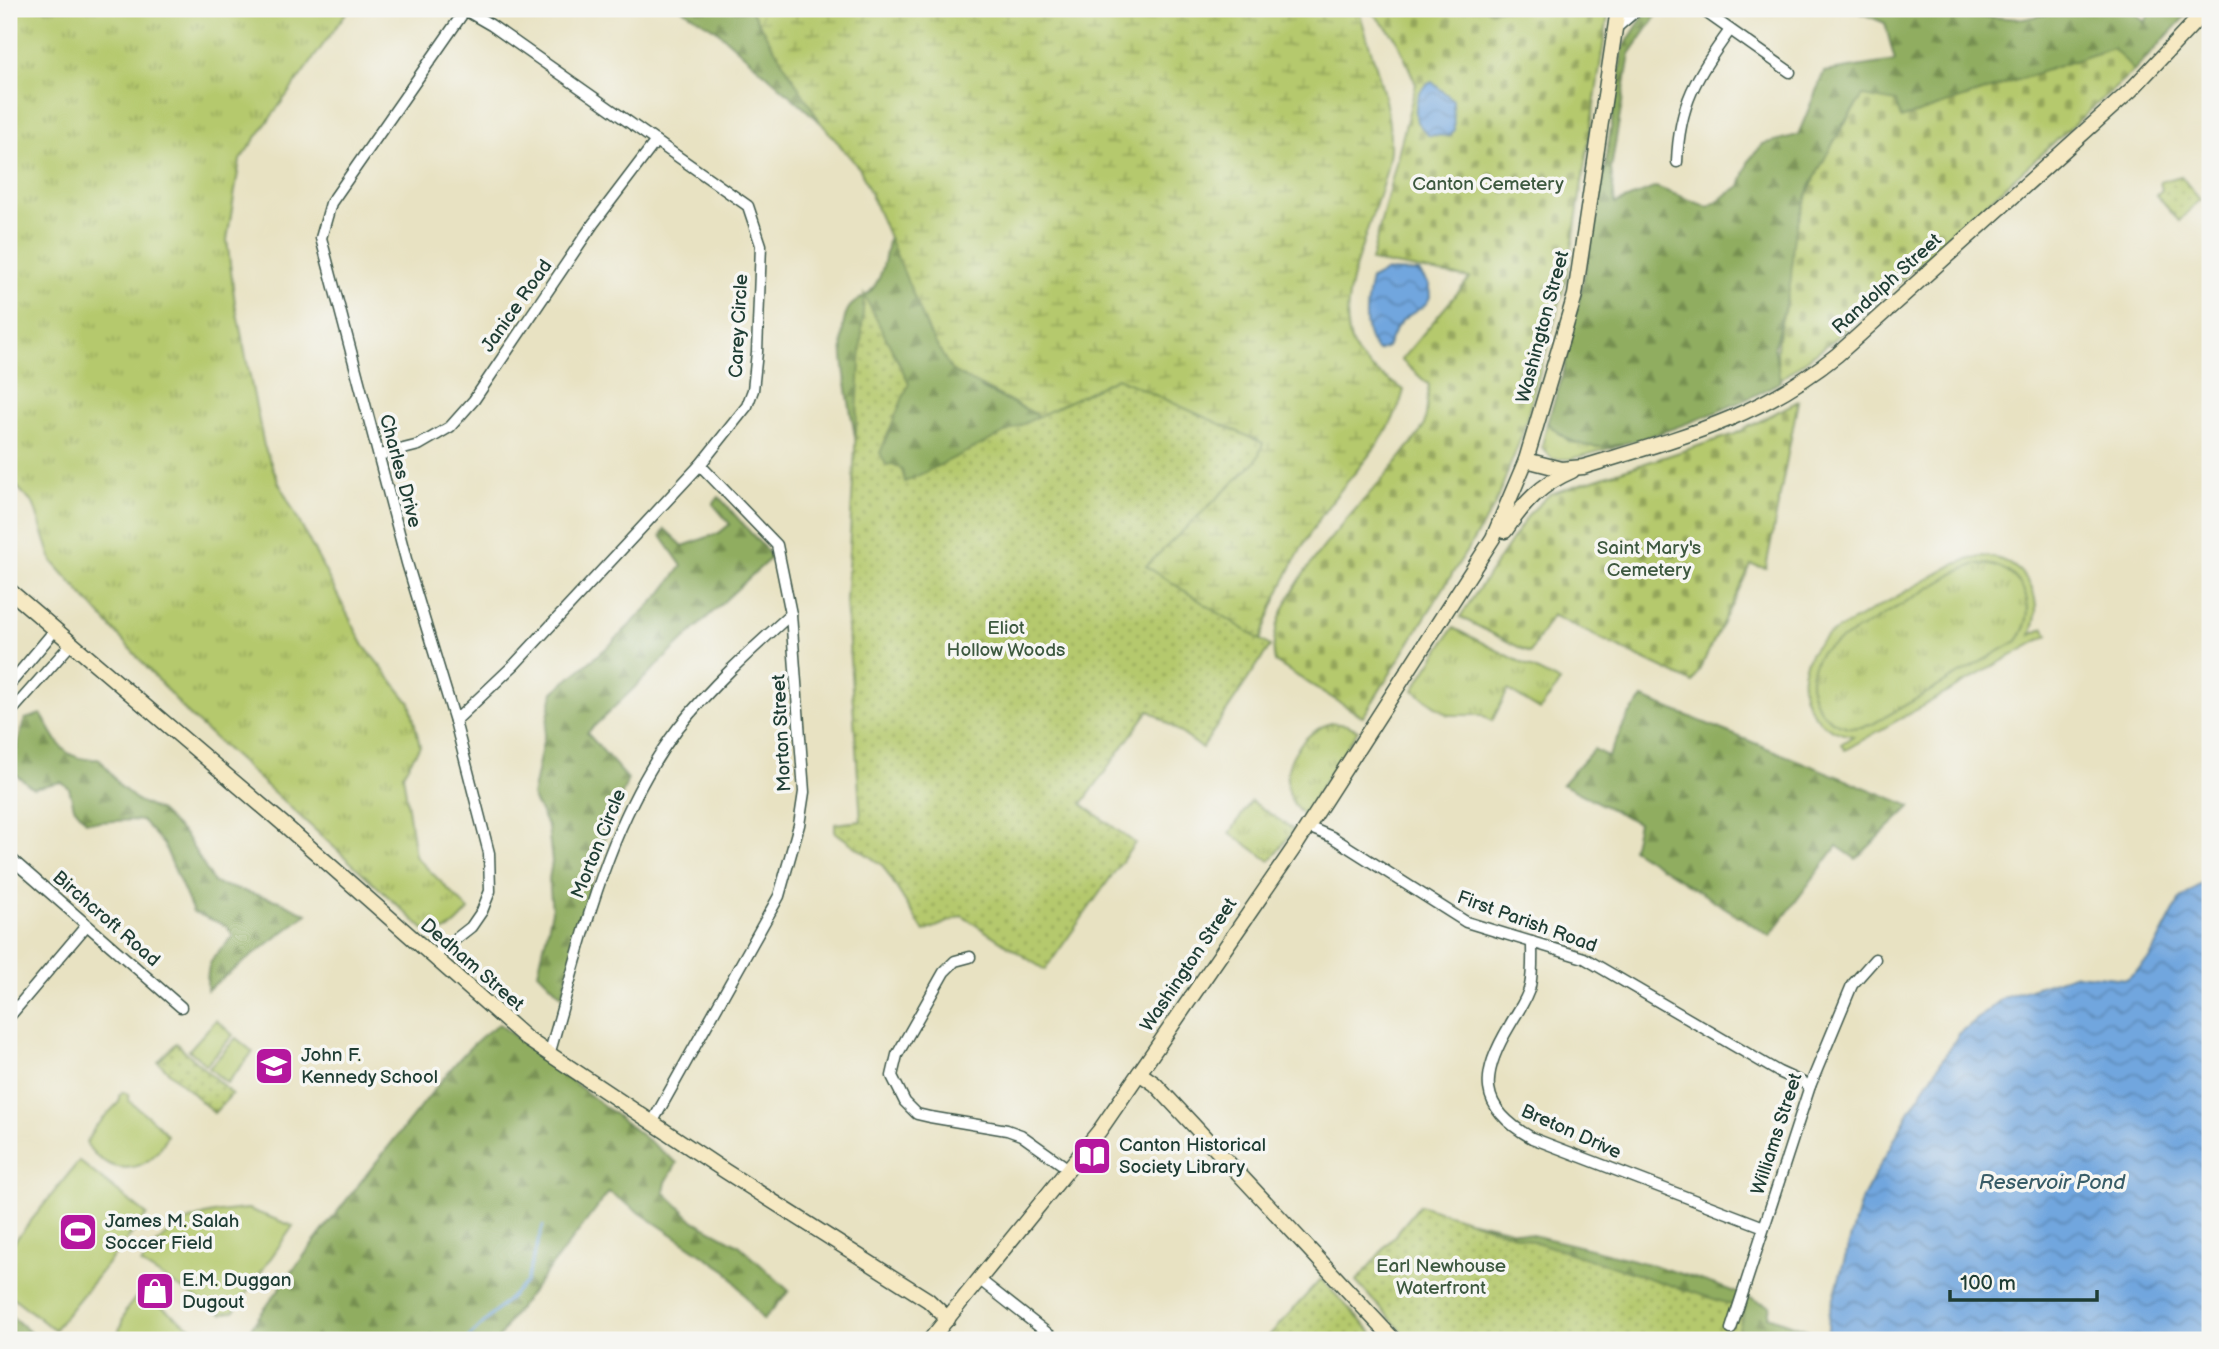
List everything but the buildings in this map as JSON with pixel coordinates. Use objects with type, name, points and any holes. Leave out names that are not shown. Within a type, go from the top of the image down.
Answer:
[{"type":"main road","name":"Washington Street","points":[[930,1340],[1070,1170],[1139,1073],[1308,827],[1493,538],[1523,467],[1575,295],[1618,9]]},
{"type":"main road","name":"Randolph Street","points":[[1523,467],[1583,467],[1733,419],[1802,382],[1837,355],[2131,90],[2207,9]]},
{"type":"main road","points":[[1523,467],[1539,479],[1562,475]]},
{"type":"main road","name":"Washington Street","points":[[1456,595],[1470,583],[1520,509],[1541,488],[1562,475],[1583,467]]},
{"type":"main road","name":"Dedham Street","points":[[9,590],[479,998],[550,1055],[725,1171],[928,1300],[948,1319]]},
{"type":"main road","points":[[1139,1073],[1155,1084],[1394,1340]]},
{"type":"street","points":[[1615,29],[1638,9]]},
{"type":"street","points":[[1701,9],[1790,72]]},
{"type":"street","name":"Carey Circle","points":[[455,721],[513,665],[700,465],[747,406],[753,390],[761,245],[748,206],[466,10]]},
{"type":"street","name":"Charles Drive","points":[[433,956],[471,927],[490,891],[489,853],[455,721],[407,563],[321,238],[331,203],[466,10]]},
{"type":"street","points":[[1678,162],[1682,111],[1690,90],[1730,30]]},
{"type":"street","name":"Janice Road","points":[[380,455],[419,446],[450,427],[474,400],[593,224],[656,141]]},
{"type":"street","name":"Morton Street","points":[[653,1121],[779,897],[799,825],[804,771],[791,614],[777,545],[771,535],[700,465]]},
{"type":"street","name":"Morton Circle","points":[[550,1055],[582,937],[630,807],[677,730],[703,698],[791,614]]},
{"type":"street","points":[[9,685],[55,630]]},
{"type":"street","points":[[9,714],[71,644]]},
{"type":"street","name":"First Parish Road","points":[[1308,827],[1332,838],[1466,922],[1584,958],[1779,1072],[1810,1086]]},
{"type":"street","name":"Birchcroft Road","points":[[9,858],[181,1006]]},
{"type":"street","points":[[9,1017],[86,926]]},
{"type":"street","name":"Breton Drive","points":[[1532,942],[1530,988],[1494,1053],[1488,1086],[1499,1114],[1507,1124],[1532,1138],[1765,1227]]},
{"type":"street","points":[[970,957],[955,961],[944,972],[897,1055],[892,1076],[897,1090],[917,1114],[1007,1129],[1034,1142],[1070,1170]]},
{"type":"street","name":"Williams Street","points":[[1731,1329],[1810,1086],[1852,985],[1875,959]]},
{"type":"street","points":[[980,1280],[1056,1340]]},
{"type":"green space","points":[[9,9],[349,9],[240,160],[227,240],[235,303],[264,446],[279,483],[364,646],[410,703],[420,746],[403,774],[415,856],[469,910],[445,931],[426,931],[190,716],[52,561],[34,505],[9,478]]},
{"type":"green space","points":[[682,9],[750,9],[821,123],[716,30]]},
{"type":"green space","points":[[750,9],[1359,9],[1388,113],[1390,149],[1379,196],[1352,282],[1347,309],[1349,334],[1363,360],[1404,390],[1390,425],[1322,515],[1301,549],[1275,602],[1255,657],[1200,692],[1074,456],[1036,414],[952,371],[930,334],[860,169],[821,123]]},
{"type":"green space","name":"Canton Cemetery","points":[[1369,9],[1609,9],[1568,273],[1522,435],[1494,507],[1363,717],[1275,662],[1275,636],[1284,609],[1299,580],[1425,423],[1429,385],[1401,360],[1470,278],[1371,261],[1416,84],[1396,38]]},
{"type":"green space","points":[[1648,9],[1661,9],[1630,54],[1611,169],[1615,204],[1656,187],[1708,207],[1740,186],[1749,160],[1763,144],[1798,135],[1824,72],[1895,61],[1885,23],[1851,9],[1949,9],[1972,16],[2024,19],[2070,9],[2132,9],[2145,23],[2151,9],[2192,9],[2134,71],[2113,48],[1901,119],[1863,96],[1843,124],[1810,187],[1799,219],[1791,283],[1774,347],[1781,381],[1745,400],[1663,432],[1615,445],[1583,445],[1558,433],[1547,423],[1563,375],[1599,207],[1623,48]]},
{"type":"green space","points":[[2113,48],[2134,71],[1835,339],[1782,378],[1779,375],[1778,339],[1790,285],[1793,243],[1799,218],[1822,163],[1863,96],[1896,102],[1901,119]]},
{"type":"green space","points":[[2181,176],[2200,200],[2179,221],[2156,195],[2162,190],[2160,182]]},
{"type":"green space","points":[[889,236],[930,334],[983,389],[1036,414],[1074,456],[1056,604],[858,457],[843,358],[844,321],[849,308],[875,286],[883,266]]},
{"type":"green space","name":"Eliot Hollow Woods","points":[[864,295],[909,383],[880,453],[886,465],[893,464],[902,470],[905,482],[1117,378],[1263,443],[1257,460],[1146,566],[1270,646],[1202,748],[1149,710],[1082,804],[1135,843],[1045,970],[962,916],[924,932],[883,866],[835,832],[835,824],[861,821],[846,601]]},
{"type":"green space","name":"Saint Mary's Cemetery","points":[[1798,401],[1766,568],[1751,565],[1693,683],[1552,615],[1530,653],[1460,617],[1529,514],[1550,494],[1735,434]]},
{"type":"green space","points":[[1547,423],[1570,442],[1602,447],[1623,445],[1570,459],[1552,459],[1542,447]]},
{"type":"green space","points":[[719,497],[772,557],[587,733],[628,779],[601,846],[562,996],[538,972],[552,911],[549,879],[552,862],[548,827],[532,796],[553,692],[610,645],[660,595],[682,566],[661,536],[665,529],[683,546],[719,533],[730,524],[713,504]]},
{"type":"green space","points":[[1980,556],[2009,563],[2020,571],[2028,581],[2036,606],[2031,635],[2044,628],[2048,635],[1845,750],[1841,744],[1853,736],[1835,731],[1821,722],[1810,709],[1804,694],[1806,663],[1814,648],[1828,635],[1955,564]],"holes":[[[1976,564],[2005,570],[2023,589],[2028,614],[2025,628],[2017,641],[1871,725],[1840,725],[1818,707],[1811,680],[1814,665],[1822,651],[1959,571]]]},
{"type":"green space","points":[[1976,564],[2005,570],[2023,589],[2028,614],[2025,628],[2017,641],[1871,725],[1840,725],[1827,718],[1818,708],[1811,681],[1813,666],[1821,651],[1959,571]]},
{"type":"green space","points":[[1453,628],[1560,682],[1540,710],[1508,690],[1492,721],[1482,715],[1448,715],[1413,690]]},
{"type":"green space","points":[[1643,698],[1911,806],[1856,859],[1837,846],[1770,936],[1632,849],[1638,823],[1562,784],[1594,749],[1608,757],[1628,716]]},
{"type":"green space","points":[[41,714],[63,748],[77,757],[100,759],[120,786],[138,801],[160,811],[186,836],[214,883],[279,901],[307,914],[207,990],[210,963],[233,936],[227,926],[193,912],[164,845],[143,821],[86,821],[74,807],[69,788],[61,782],[33,788],[10,770],[25,719]]},
{"type":"green space","points":[[1331,723],[1358,730],[1303,815],[1293,803],[1288,790],[1290,763],[1296,750],[1306,739],[1317,729]]},
{"type":"green space","points":[[1251,801],[1294,830],[1270,861],[1230,833]]},
{"type":"green space","points":[[216,1020],[233,1035],[206,1065],[189,1050]]},
{"type":"green space","points":[[499,1024],[677,1163],[666,1182],[664,1192],[694,1221],[739,1245],[789,1291],[763,1320],[727,1271],[609,1192],[509,1321],[498,1340],[242,1340],[328,1224],[446,1075],[476,1041]]},
{"type":"green space","points":[[236,1038],[253,1052],[227,1083],[209,1068]]},
{"type":"green space","points":[[176,1043],[232,1094],[214,1113],[158,1062]]},
{"type":"green space","points":[[123,1092],[128,1094],[129,1101],[167,1135],[151,1158],[141,1165],[129,1168],[106,1163],[95,1155],[86,1143],[95,1127],[119,1102],[119,1096]]},
{"type":"green space","name":"James M. Salah Soccer Field","points":[[79,1161],[147,1215],[54,1330],[9,1294],[9,1248]]},
{"type":"green space","name":"Earl Newhouse Waterfront","points":[[1420,1205],[1745,1309],[1737,1334],[1753,1340],[1410,1340],[1356,1282]]},
{"type":"green space","points":[[248,1209],[293,1226],[234,1311],[222,1314],[141,1264],[152,1249],[175,1228],[200,1216]]},
{"type":"green space","points":[[1460,1218],[1695,1278],[1770,1306],[1768,1316],[1828,1337],[1827,1340],[1739,1340]]},
{"type":"green space","points":[[1321,1279],[1379,1340],[1265,1340]]},
{"type":"green space","points":[[140,1292],[209,1340],[116,1340],[126,1310]]},
{"type":"green space","points":[[9,1314],[39,1340],[9,1340]]},
{"type":"water","points":[[1432,82],[1453,100],[1454,130],[1450,136],[1428,135],[1417,122],[1419,93]]},
{"type":"water","points":[[1386,271],[1419,272],[1429,285],[1430,297],[1425,305],[1398,325],[1387,347],[1378,351],[1369,336],[1366,307],[1371,279]]},
{"type":"water","name":"Reservoir Pond","points":[[2210,876],[2210,1340],[1827,1340],[1829,1315],[1861,1201],[1910,1110],[1959,1034],[2003,998],[2076,974],[2127,979],[2149,959],[2179,901]]},
{"type":"waterway","points":[[466,1340],[526,1282],[543,1226]]},
{"type":"place","name":"John F. Kennedy School","points":[[274,1066]]},
{"type":"place","name":"Canton Historical Society Library","points":[[1092,1156]]},
{"type":"place","name":"James M. Salah Soccer Field","points":[[78,1232]]},
{"type":"place","name":"E.M. Duggan Dugout","points":[[155,1291]]}]
